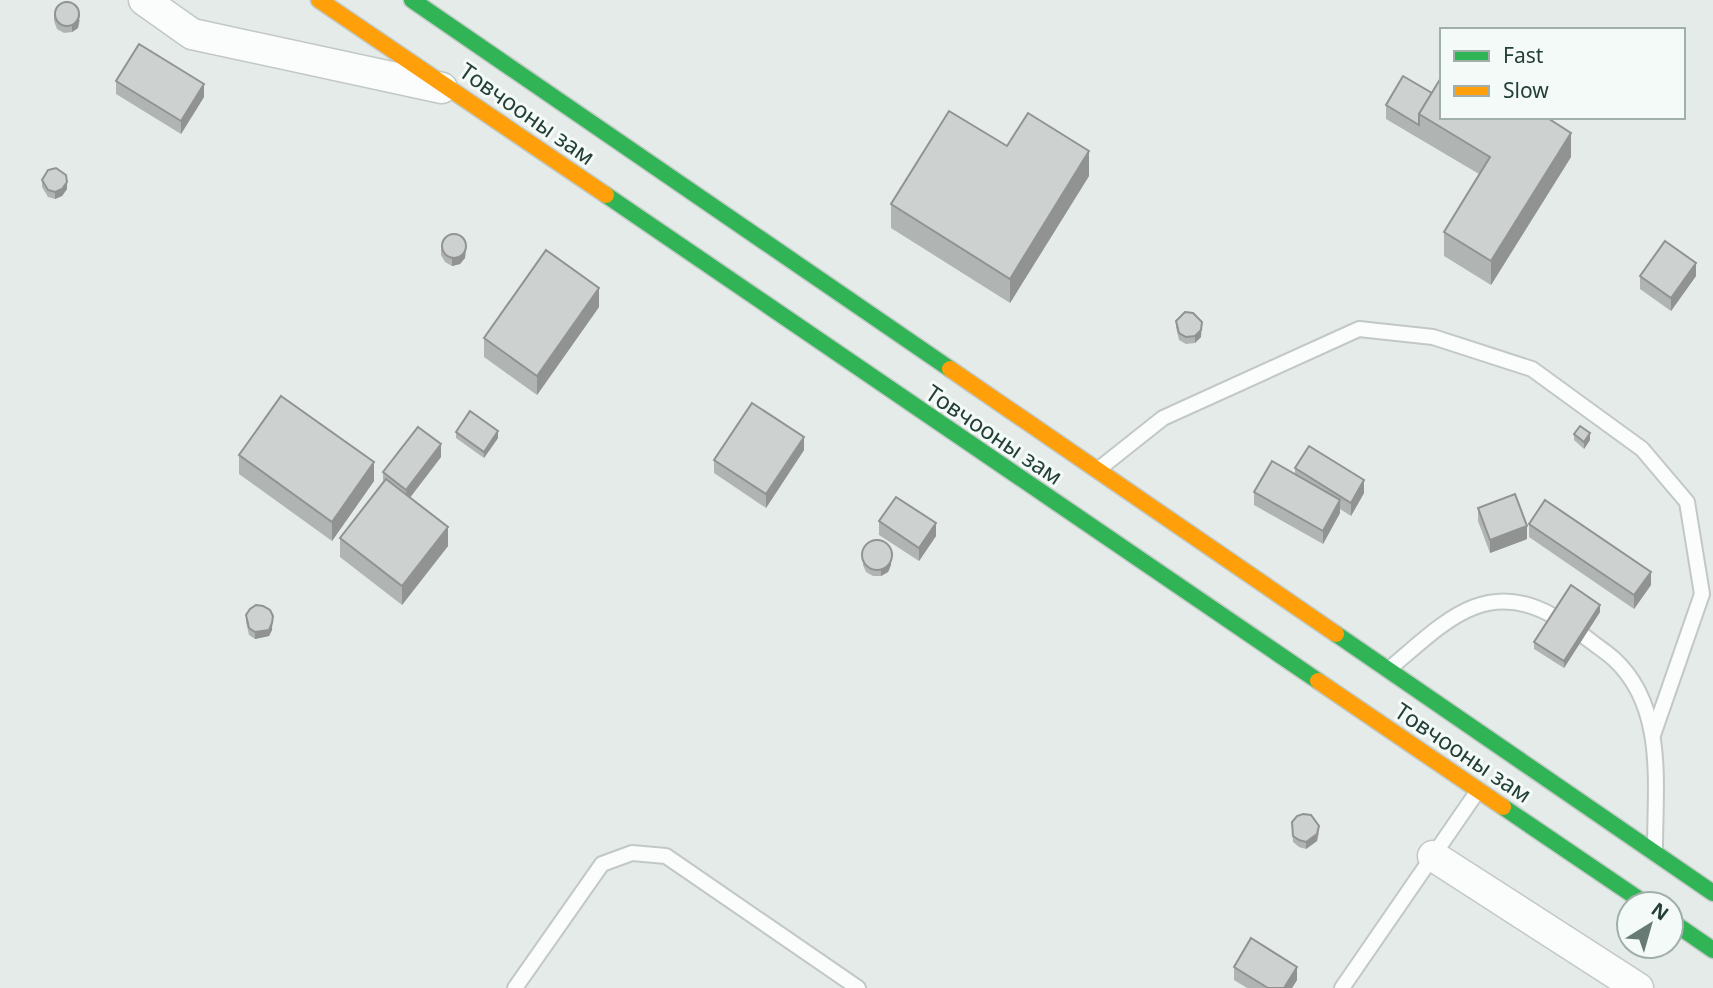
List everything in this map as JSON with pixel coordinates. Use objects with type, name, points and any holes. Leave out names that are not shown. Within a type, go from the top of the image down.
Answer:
[{"type":"highway","name":"Товчооны зам","points":[[319,0],[1625,890]]},
{"type":"highway","name":"Товчооны зам","points":[[412,0],[1713,893]]},
{"type":"highway","points":[[1685,931],[1713,950]]},
{"type":"street","points":[[144,0],[192,34],[455,91]]},
{"type":"street","points":[[1433,856],[1638,988]]},
{"type":"lane","points":[[436,17],[440,0]]},
{"type":"lane","points":[[1096,471],[1163,418],[1359,329],[1433,337],[1532,369],[1642,449],[1687,502],[1702,594],[1653,734]]},
{"type":"lane","points":[[1388,670],[1444,623],[1483,603],[1515,601],[1538,607],[1555,617]]},
{"type":"lane","points":[[1584,636],[1615,660],[1629,676],[1648,713],[1653,734],[1655,853]]},
{"type":"lane","points":[[1342,988],[1478,791]]},
{"type":"lane","points":[[515,988],[602,864],[632,853],[666,856],[858,988]]},
{"type":"lane","points":[[1696,881],[1713,877]]},
{"type":"building","points":[[67,2],[76,5],[79,14],[76,23],[67,26],[58,23],[55,14],[58,5]]},
{"type":"building","points":[[139,44],[204,84],[181,121],[116,81]]},
{"type":"building","points":[[1403,76],[1432,93],[1419,114],[1419,125],[1386,105]]},
{"type":"building","points":[[1440,79],[1440,119],[1549,119],[1571,133],[1491,261],[1444,232],[1490,157],[1419,114]]},
{"type":"building","points":[[949,111],[1007,146],[1028,113],[1089,151],[1010,279],[891,204]]},
{"type":"building","points":[[56,168],[66,175],[67,182],[62,189],[55,192],[48,190],[42,180],[48,170]]},
{"type":"building","points":[[454,234],[463,237],[466,246],[463,255],[454,258],[445,255],[442,246],[445,237]]},
{"type":"building","points":[[1665,241],[1696,263],[1671,298],[1640,276]]},
{"type":"building","points":[[546,250],[599,288],[537,376],[484,338]]},
{"type":"building","points":[[1185,312],[1193,313],[1202,322],[1201,330],[1195,336],[1186,337],[1179,333],[1176,321]]},
{"type":"building","points":[[281,396],[374,462],[332,522],[239,455]]},
{"type":"building","points":[[752,403],[804,437],[766,494],[714,460]]},
{"type":"building","points":[[470,411],[498,431],[484,452],[456,432]]},
{"type":"building","points":[[1580,426],[1590,433],[1584,442],[1574,434]]},
{"type":"building","points":[[418,427],[441,444],[406,490],[383,472]]},
{"type":"building","points":[[1309,446],[1364,480],[1351,503],[1295,468]]},
{"type":"building","points":[[1272,461],[1340,500],[1323,531],[1254,492]]},
{"type":"building","points":[[386,479],[448,527],[402,586],[340,538]]},
{"type":"building","points":[[1515,494],[1527,526],[1490,540],[1478,508]]},
{"type":"building","points":[[896,497],[936,523],[919,548],[879,521]]},
{"type":"building","points":[[1545,500],[1651,572],[1634,595],[1529,524]]},
{"type":"building","points":[[877,540],[887,545],[892,555],[887,565],[877,570],[867,565],[862,555],[867,545]]},
{"type":"building","points":[[1571,585],[1600,605],[1564,661],[1534,642]]},
{"type":"building","points":[[256,605],[270,610],[273,616],[269,630],[255,632],[249,628],[246,615]]},
{"type":"building","points":[[1303,814],[1311,815],[1319,826],[1317,834],[1306,842],[1293,836],[1292,822]]},
{"type":"building","points":[[1251,938],[1297,967],[1284,988],[1268,988],[1234,967]]},
{"type":"traffic: fast","points":[[412,0],[950,369]]},
{"type":"traffic: fast","points":[[606,195],[1318,681]]},
{"type":"traffic: fast","points":[[1336,634],[1713,893]]},
{"type":"traffic: fast","points":[[1503,807],[1625,890]]},
{"type":"traffic: fast","points":[[1685,931],[1713,950]]},
{"type":"traffic: slow","points":[[319,0],[606,195]]},
{"type":"traffic: slow","points":[[950,369],[1336,634]]},
{"type":"traffic: slow","points":[[1318,681],[1503,807]]}]
